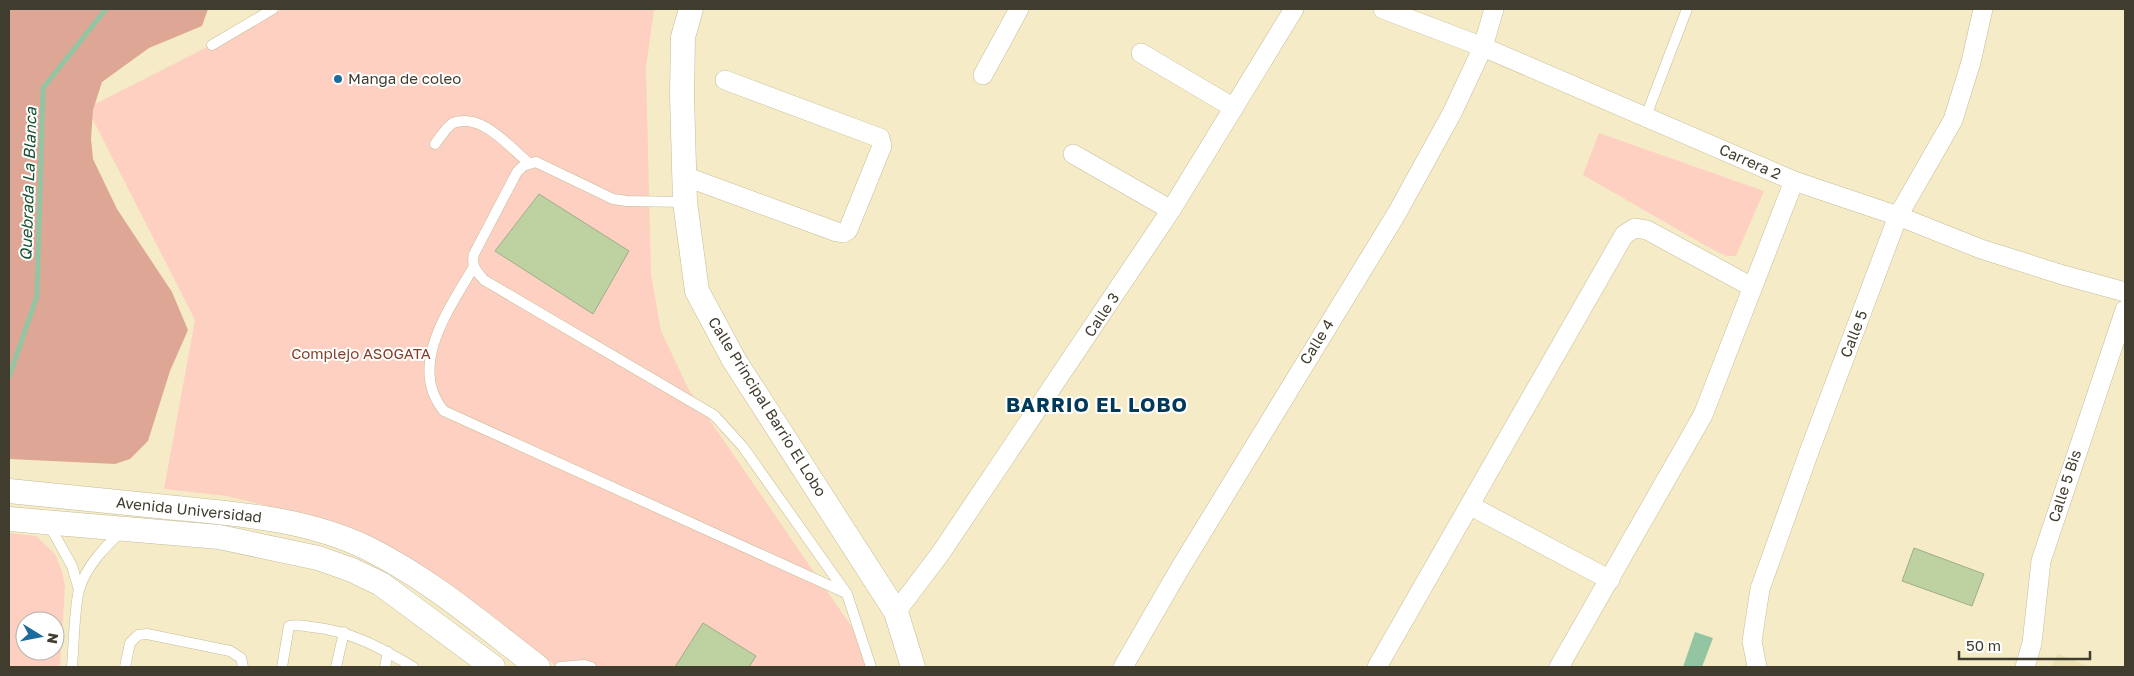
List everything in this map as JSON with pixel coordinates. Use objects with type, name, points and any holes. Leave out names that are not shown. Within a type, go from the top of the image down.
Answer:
[{"type":"street","name":"Calle Principal Barrio El Lobo","points":[[691,9],[683,36],[682,95],[685,202],[697,291],[744,376],[896,612],[913,667]]},
{"type":"street","points":[[983,75],[1019,9]]},
{"type":"street","name":"Calle 3","points":[[896,612],[940,554],[1171,210],[1294,9]]},
{"type":"street","name":"Carrera 2","points":[[1383,9],[1483,47],[1794,181],[1898,216],[1981,249],[2125,292]]},
{"type":"street","name":"Calle 4","points":[[1123,667],[1184,561],[1397,213],[1452,113],[1483,47],[1494,9]]},
{"type":"street","name":"Calle 5","points":[[1757,667],[1752,641],[1760,589],[1806,460],[1898,216],[1953,120],[1971,62],[1983,9]]},
{"type":"street","points":[[1141,53],[1234,108]]},
{"type":"street","points":[[684,176],[837,232],[843,233],[848,230],[882,146],[880,138],[725,80]]},
{"type":"street","points":[[1074,154],[1171,210]]},
{"type":"street","points":[[1559,667],[1702,415],[1794,181]]},
{"type":"street","points":[[1377,667],[1471,506],[1624,235],[1635,228],[1647,230],[1752,287]]},
{"type":"street","name":"Calle 5 Bis","points":[[2025,667],[2032,643],[2041,561],[2125,310]]},
{"type":"street","name":"Avenida Universidad","points":[[9,491],[246,514],[322,530],[366,548],[402,567],[441,593],[538,667]]},
{"type":"street","points":[[1471,506],[1610,580]]},
{"type":"street","name":"Avenida Universidad","points":[[9,519],[219,537],[318,558],[352,570],[381,584],[493,667]]},
{"type":"lane","points":[[212,44],[273,9]]},
{"type":"lane","points":[[1646,116],[1686,9]]},
{"type":"lane","points":[[435,144],[452,124],[471,120],[490,130],[529,164]]},
{"type":"lane","points":[[685,202],[627,201],[613,198],[542,164],[529,164],[517,172],[474,254],[473,268],[484,280],[714,415],[743,447],[847,594],[871,667]]},
{"type":"lane","points":[[473,268],[444,317],[432,350],[429,382],[434,400],[444,411],[847,594]]},
{"type":"lane","points":[[48,522],[72,566],[79,590]]},
{"type":"lane","points":[[72,667],[79,590],[94,560],[124,530]]},
{"type":"lane","points":[[282,667],[289,626],[298,625],[344,632],[388,652],[413,667]]},
{"type":"lane","points":[[336,667],[344,632]]},
{"type":"lane","points":[[126,667],[130,643],[138,635],[147,634],[230,651],[241,658],[243,667]]},
{"type":"lane","points":[[385,667],[388,652]]},
{"type":"lane","points":[[560,667],[584,665],[591,667]]},
{"type":"shaded area","points":[[9,9],[208,9],[202,26],[149,48],[102,82],[93,110],[91,139],[93,159],[117,209],[172,292],[188,330],[170,371],[148,441],[130,459],[115,464],[9,459]]},
{"type":"shaded area","points":[[1695,632],[1713,638],[1702,667],[1683,667]]},
{"type":"shaded area","points":[[2058,654],[2090,667],[2051,667]]},
{"type":"green space","name":"Complejo ASOGATA","points":[[282,9],[654,9],[646,68],[651,274],[661,331],[689,390],[858,636],[872,667],[749,667],[755,656],[703,623],[675,667],[557,667],[475,603],[405,558],[315,518],[227,496],[164,489],[195,320],[87,108]],"holes":[[[539,194],[628,251],[593,314],[495,251]]]},
{"type":"green space","points":[[1599,133],[1764,191],[1736,256],[1726,256],[1708,247],[1583,175]]},
{"type":"green space","points":[[9,533],[36,536],[55,554],[62,571],[65,586],[63,611],[15,611],[15,661],[60,661],[60,667],[9,667]]},
{"type":"building","points":[[539,194],[629,251],[593,314],[495,251]]},
{"type":"building","points":[[1914,548],[1984,574],[1972,606],[1902,581]]},
{"type":"building","points":[[703,623],[756,656],[749,667],[675,667]]},
{"type":"waterway","name":"Quebrada La Blanca","points":[[9,377],[37,296],[43,88],[106,9]]},
{"type":"place","name":"Manga de coleo","points":[[338,79]]},
{"type":"district","name":"BARRIO EL LOBO","points":[[1097,405]]}]
